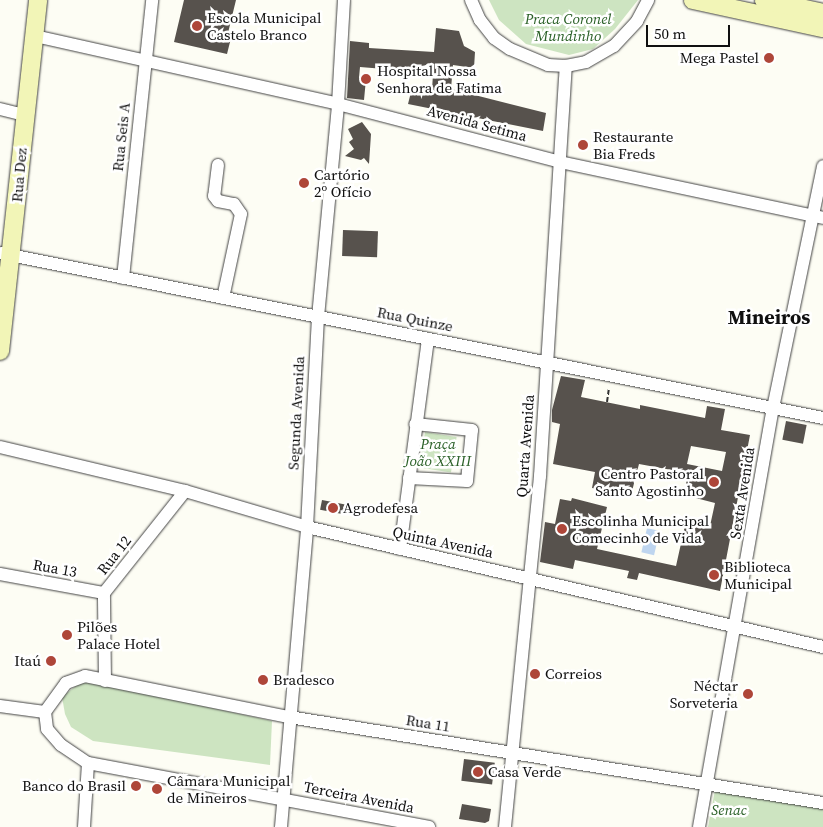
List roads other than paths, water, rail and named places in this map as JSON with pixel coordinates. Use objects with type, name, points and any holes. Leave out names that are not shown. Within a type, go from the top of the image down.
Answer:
[{"type":"street","name":"Rua Dez","points":[[0,350],[6,254],[35,36],[38,0]]},
{"type":"street","name":"Rua Seis A","points":[[122,278],[152,0]]},
{"type":"street","name":"Segunda Avenida","points":[[281,827],[306,527],[318,317],[338,104],[344,0]]},
{"type":"street","points":[[471,0],[480,20],[494,38],[529,59],[566,66],[586,62],[614,46],[637,21],[648,0]]},
{"type":"street","points":[[692,0],[823,13]]},
{"type":"street","points":[[774,7],[823,28]]},
{"type":"street","name":"Avenida Setima","points":[[35,36],[338,104],[560,162],[818,217]]},
{"type":"street","name":"Quarta Avenida","points":[[505,827],[514,753],[528,577],[540,476],[566,66]]},
{"type":"street","points":[[0,109],[24,114]]},
{"type":"street","points":[[218,165],[214,196],[218,201],[234,204],[241,214],[223,298]]},
{"type":"street","name":"Sexta Avenida","points":[[699,827],[705,785],[737,627],[773,408],[818,217],[823,166]]},
{"type":"street","name":"Rua Quinze","points":[[6,254],[823,418]]},
{"type":"street","points":[[400,549],[415,424],[428,339]]},
{"type":"street","points":[[409,478],[466,481],[472,430],[415,424]]},
{"type":"street","name":"Quinta Avenida","points":[[0,447],[185,491],[306,527],[823,647]]},
{"type":"street","name":"Rua 12","points":[[105,681],[104,593],[185,491]]},
{"type":"street","name":"Rua 13","points":[[0,574],[104,593]]},
{"type":"street","name":"Rua 11","points":[[45,712],[66,683],[85,676],[289,718],[823,803]]},
{"type":"street","points":[[0,706],[45,712]]},
{"type":"street","name":"Terceira Avenida","points":[[45,712],[46,729],[61,745],[88,763],[284,798],[429,827]]},
{"type":"street","points":[[84,827],[88,763]]},
{"type":"water","points":[[647,528],[660,531],[654,555],[641,552]]},
{"type":"place","name":"Escola Municipal Castelo Branco","points":[[197,26]]},
{"type":"place","name":"Mega Pastel","points":[[769,58]]},
{"type":"place","name":"Hospital Nossa Senhora de Fatima","points":[[366,79]]},
{"type":"place","name":"Restaurante Bia Freds","points":[[583,145]]},
{"type":"place","name":"Cartório 2º Ofício","points":[[304,183]]},
{"type":"place","name":"Centro Pastoral Santo Agostinho","points":[[714,482]]},
{"type":"place","name":"Agrodefesa","points":[[333,508]]},
{"type":"place","name":"Escolinha Municipal Comecinho de Vida","points":[[562,529]]},
{"type":"place","name":"Biblioteca Municipal","points":[[714,575]]},
{"type":"place","name":"Pilões Palace Hotel","points":[[67,635]]},
{"type":"place","name":"Itaú","points":[[51,661]]},
{"type":"place","name":"Correios","points":[[535,674]]},
{"type":"place","name":"Bradesco","points":[[263,680]]},
{"type":"place","name":"Néctar Sorveteria","points":[[748,694]]},
{"type":"place","name":"Casa Verde","points":[[478,772]]},
{"type":"place","name":"Banco do Brasil","points":[[136,786]]},
{"type":"place","name":"Câmara Municipal de Mineiros","points":[[157,789]]},
{"type":"district","name":"Mineiros","points":[[769,317]]},
{"type":"park label","name":"Praca Coronel Mundinho","points":[[568,26]]},
{"type":"park label","name":"Praça João XXIII","points":[[438,452]]},
{"type":"park label","name":"Senac","points":[[729,810]]}]
